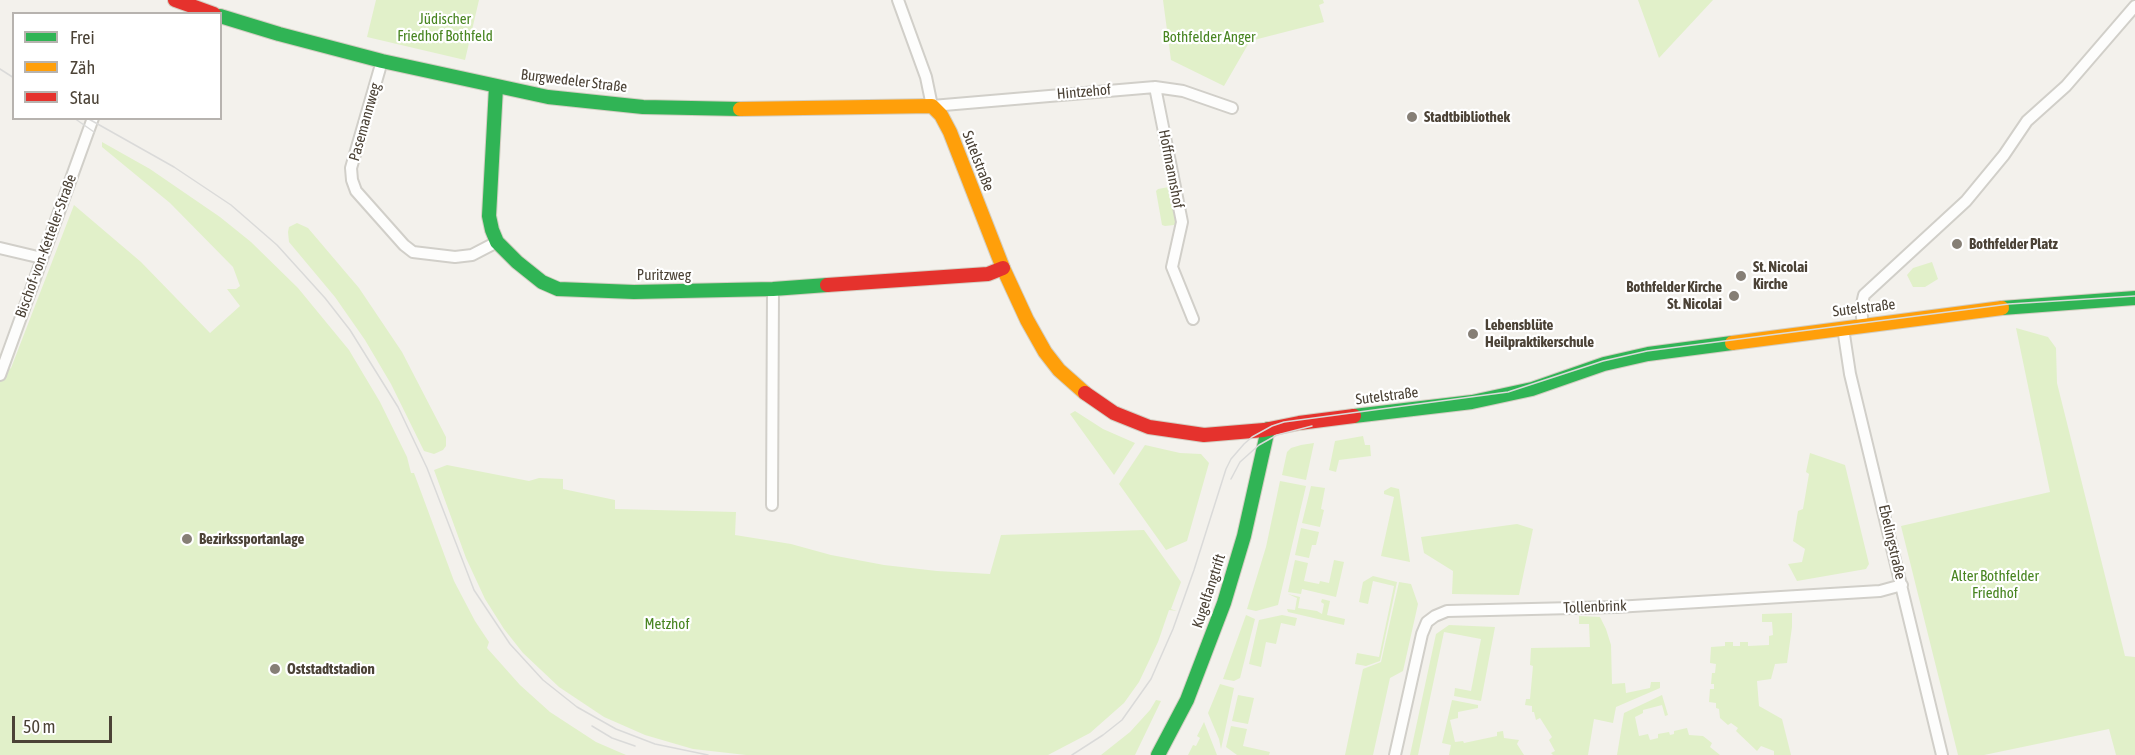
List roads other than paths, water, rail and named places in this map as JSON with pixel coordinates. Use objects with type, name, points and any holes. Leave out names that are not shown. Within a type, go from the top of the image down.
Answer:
[{"type":"main road","points":[[176,0],[209,12]]},
{"type":"main road","name":"Burgwedeler Straße","points":[[222,17],[382,62],[548,97],[644,107],[767,109],[932,106]]},
{"type":"main road","points":[[495,87],[489,216],[497,242]]},
{"type":"main road","name":"Sutelstraße","points":[[932,106],[941,115],[950,132],[1003,268],[1045,352],[1059,370],[1080,390],[1114,413],[1149,427],[1204,435],[1268,429],[1299,423],[1472,402],[1532,389],[1627,358],[2009,307],[2135,298]]},
{"type":"main road","name":"Puritzweg","points":[[497,242],[542,282],[558,289],[634,292],[773,289],[988,274],[1003,268]]},
{"type":"main road","name":"Kugelfangtrift","points":[[1158,755],[1187,700],[1224,603],[1244,536],[1268,429]]},
{"type":"street","name":"Sutelstraße","points":[[898,0],[926,77],[932,106]]},
{"type":"street","points":[[1863,326],[1861,308],[1864,295],[1966,201],[2004,155],[2027,120],[2066,86],[2135,6]]},
{"type":"street","name":"Pasemannweg","points":[[382,62],[351,168],[356,190],[404,245],[413,252],[455,257],[472,255],[497,242]]},
{"type":"street","name":"Hintzehof","points":[[932,106],[1155,87],[1183,91],[1232,108]]},
{"type":"street","name":"Hoffmannshof","points":[[1155,87],[1182,222],[1172,267],[1193,319]]},
{"type":"street","name":"Bischof-von-Ketteler-Straße","points":[[0,375],[92,120]]},
{"type":"street","points":[[0,248],[42,258]]},
{"type":"street","points":[[772,505],[773,289]]},
{"type":"street","name":"Ebelingstraße","points":[[1843,328],[1850,374],[1942,755]]},
{"type":"street","name":"Tollenbrink","points":[[1395,755],[1422,634],[1427,622],[1435,615],[1447,611],[1616,607],[1880,591],[1902,585]]},
{"type":"tram line","points":[[0,69],[12,77]]},
{"type":"tram line","points":[[77,120],[94,132]]},
{"type":"tram line","points":[[91,120],[174,167],[231,205],[277,245],[325,298],[350,330],[398,407],[427,468],[474,590],[510,644],[543,680],[577,707],[616,729],[655,744],[708,755]]},
{"type":"tram line","points":[[1072,755],[1122,720],[1151,679],[1173,629],[1226,469],[1244,444],[1272,426],[1284,422],[1508,392],[1603,361],[1647,351],[2009,304],[2135,296]]},
{"type":"tram line","points":[[1231,479],[1240,462],[1259,445],[1277,435],[1312,426]]},
{"type":"tram line","points":[[592,726],[612,738],[635,746]]},
{"type":"place","name":"Stadtbibliothek","points":[[1412,117]]},
{"type":"place","name":"Bothfelder Platz","points":[[1957,244]]},
{"type":"place","name":"St. Nicolai Kirche","points":[[1741,276]]},
{"type":"place","name":"Bothfelder Kirche St. Nicolai","points":[[1734,296]]},
{"type":"place","name":"Lebensblüte Heilpraktikerschule","points":[[1473,334]]},
{"type":"place","name":"Bezirkssportanlage","points":[[187,539]]},
{"type":"place","name":"Oststadtstadion","points":[[275,669]]},
{"type":"park label","name":"Jüdischer Friedhof Bothfeld","points":[[445,28]]},
{"type":"park label","name":"Bothfelder Anger","points":[[1209,37]]},
{"type":"park label","name":"Alter Bothfelder Friedhof","points":[[1995,584]]},
{"type":"park label","name":"Metzhof","points":[[667,624]]}]
